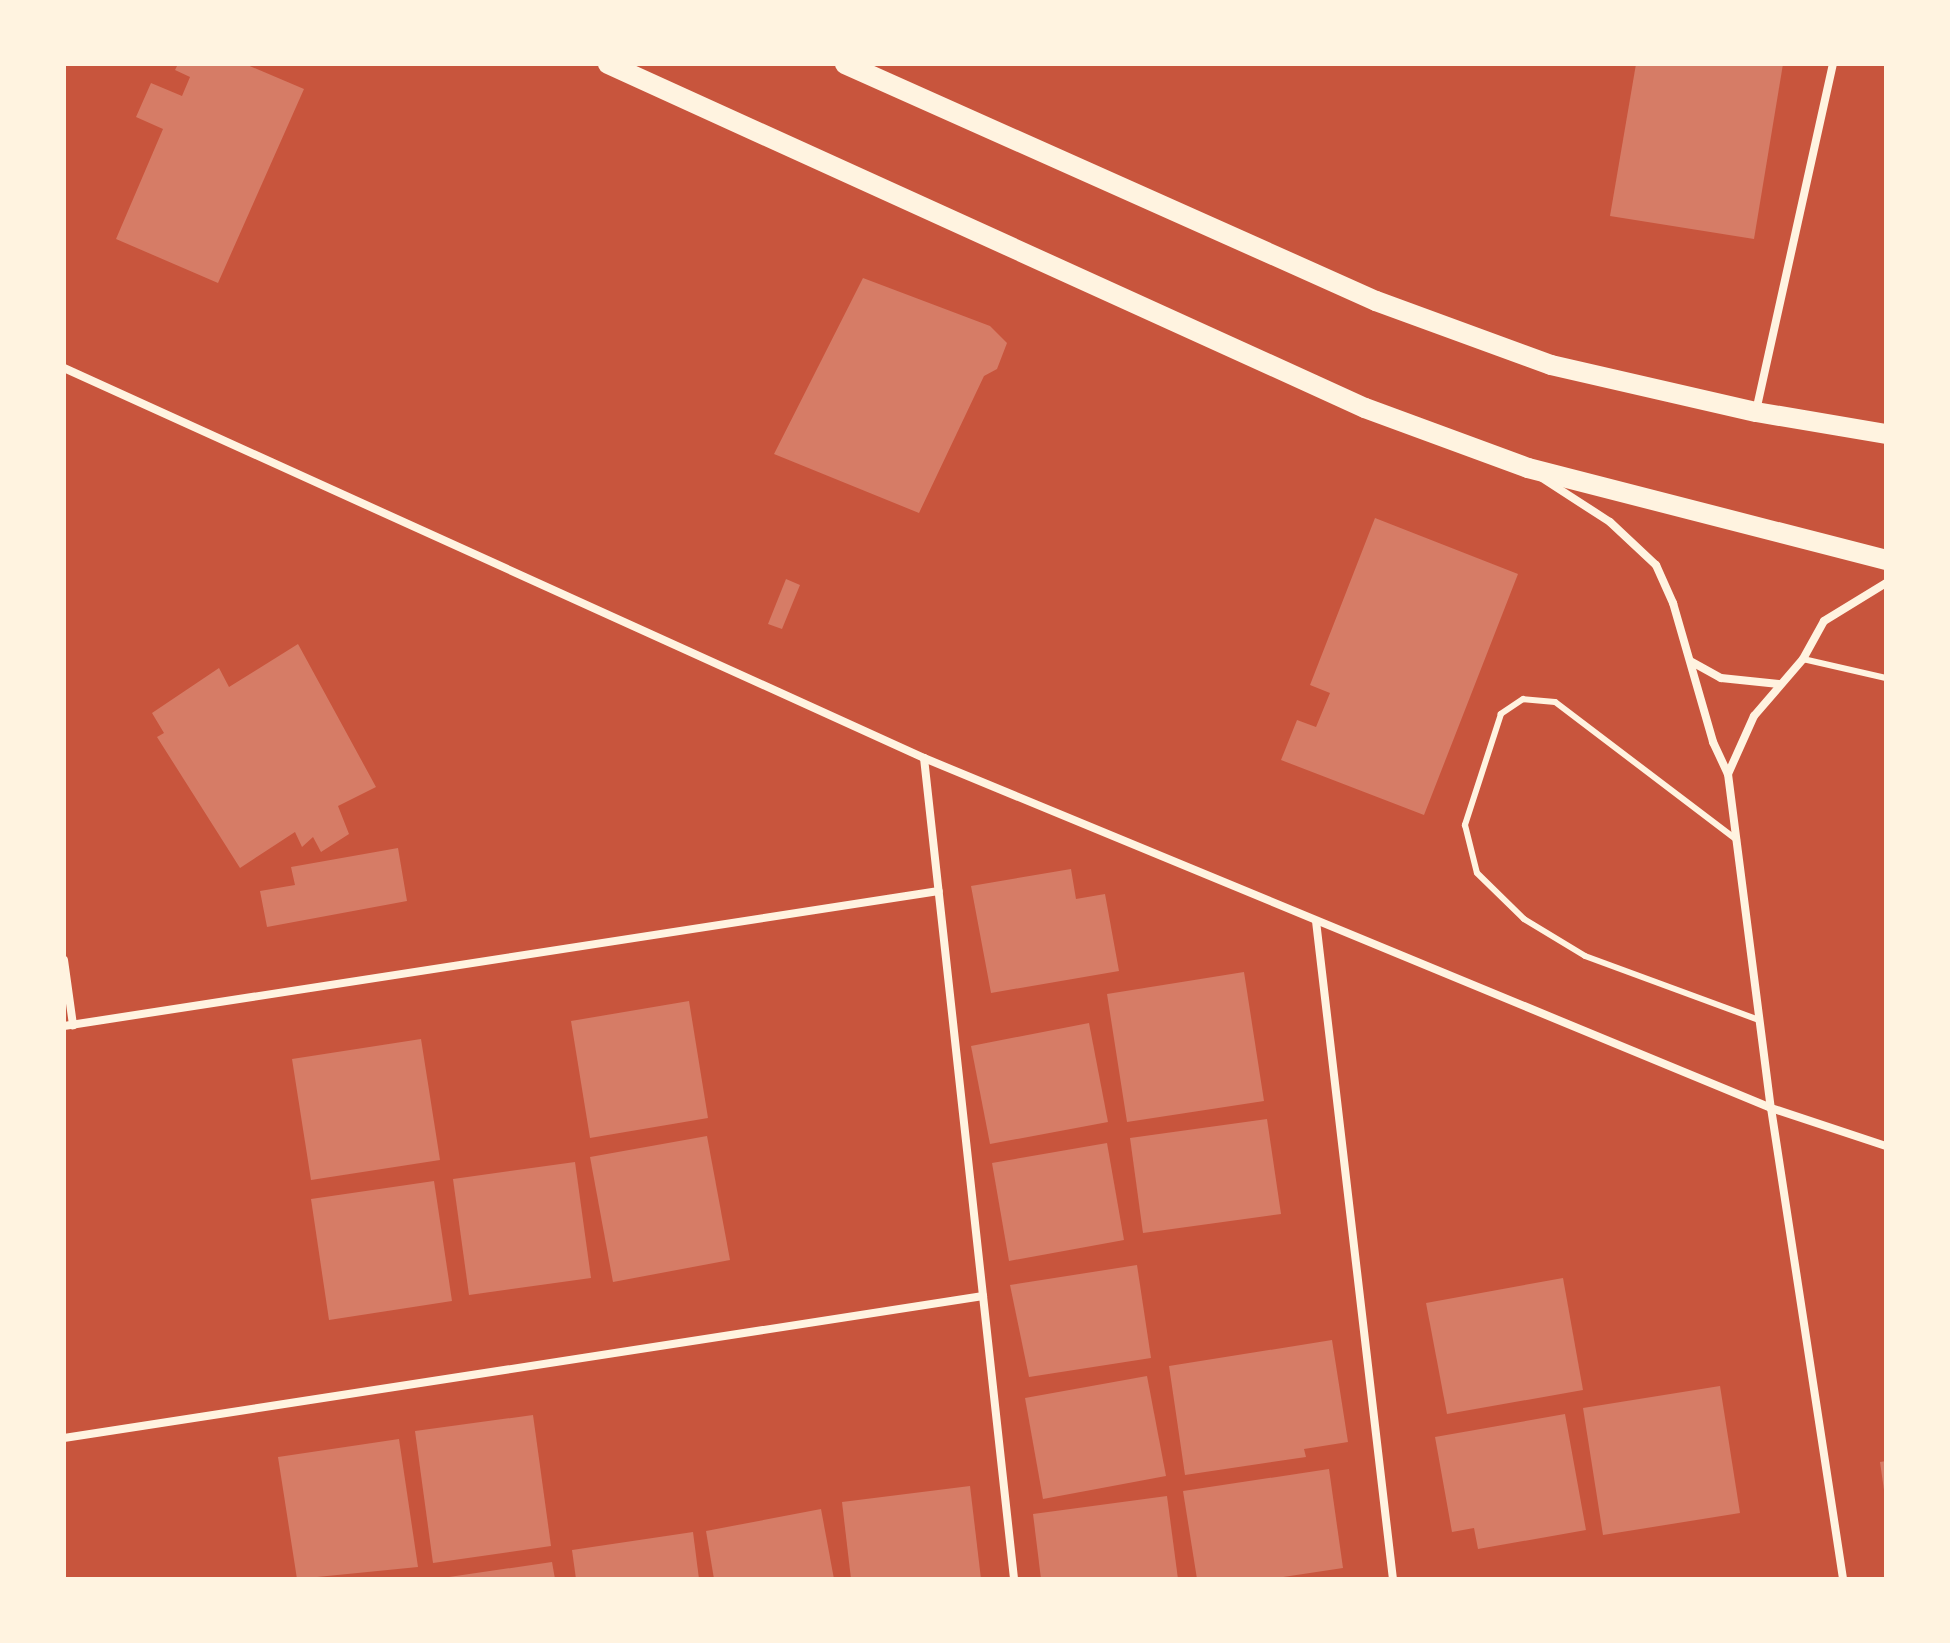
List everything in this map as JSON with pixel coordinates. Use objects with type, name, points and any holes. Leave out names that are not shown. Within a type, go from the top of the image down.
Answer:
[{"type":"main road","points":[[608,64],[1365,408],[1528,468],[1886,560]]},
{"type":"main road","points":[[845,64],[1376,301],[1551,365],[1756,412],[1886,434]]},
{"type":"street","points":[[1756,412],[1833,64]]},
{"type":"street","points":[[64,368],[924,758],[1771,1108],[1886,1146]]},
{"type":"street","points":[[1528,468],[1610,522],[1656,565],[1713,742],[1728,774],[1771,1108],[1840,1578]]},
{"type":"street","points":[[1728,774],[1754,716],[1803,659],[1824,621],[1886,583]]},
{"type":"street","points":[[1687,654],[1696,668],[1721,678],[1779,684]]},
{"type":"street","points":[[924,758],[1014,1579]]},
{"type":"street","points":[[64,960],[68,1025],[939,891]]},
{"type":"street","points":[[1316,921],[1393,1579]]},
{"type":"street","points":[[64,1438],[983,1296]]},
{"type":"lane","points":[[1803,659],[1886,678]]},
{"type":"lane","points":[[1737,840],[1555,702],[1523,699],[1501,714],[1465,825],[1477,873],[1524,919],[1585,956],[1759,1020]]},
{"type":"building","points":[[178,64],[245,64],[304,89],[218,283],[116,239],[163,129],[136,117],[151,83],[182,96],[190,77],[175,70]]},
{"type":"building","points":[[1636,64],[1783,64],[1754,239],[1610,216]]},
{"type":"building","points":[[863,278],[990,326],[1007,343],[997,369],[984,376],[919,513],[774,454]]},
{"type":"building","points":[[1375,518],[1518,574],[1424,815],[1281,760],[1297,720],[1316,727],[1330,693],[1310,685]]},
{"type":"building","points":[[786,579],[800,585],[782,629],[768,624]]},
{"type":"building","points":[[298,644],[376,787],[338,806],[349,834],[321,852],[313,837],[302,847],[295,832],[240,868],[157,737],[164,733],[152,713],[219,668],[229,687]]},
{"type":"building","points":[[398,848],[407,901],[267,927],[260,891],[295,885],[291,867]]},
{"type":"building","points":[[1071,869],[1076,899],[1105,894],[1119,971],[991,993],[971,886]]},
{"type":"building","points":[[1244,972],[1264,1101],[1127,1122],[1107,994]]},
{"type":"building","points":[[689,1001],[708,1118],[590,1138],[571,1021]]},
{"type":"building","points":[[1089,1023],[1108,1122],[990,1144],[971,1046]]},
{"type":"building","points":[[421,1039],[440,1160],[311,1180],[292,1059]]},
{"type":"building","points":[[1267,1119],[1281,1214],[1143,1233],[1130,1138]]},
{"type":"building","points":[[707,1136],[730,1260],[613,1282],[590,1157]]},
{"type":"building","points":[[1107,1143],[1124,1240],[1009,1261],[992,1163]]},
{"type":"building","points":[[575,1162],[591,1278],[469,1295],[453,1179]]},
{"type":"building","points":[[434,1181],[452,1301],[329,1320],[311,1199]]},
{"type":"building","points":[[1137,1265],[1151,1358],[1029,1377],[1010,1285]]},
{"type":"building","points":[[1563,1278],[1583,1390],[1447,1414],[1426,1303]]},
{"type":"building","points":[[1332,1340],[1348,1442],[1304,1449],[1306,1457],[1185,1475],[1169,1366]]},
{"type":"building","points":[[1147,1376],[1166,1476],[1043,1499],[1025,1398]]},
{"type":"building","points":[[1720,1386],[1740,1513],[1603,1535],[1583,1408]]},
{"type":"building","points":[[1565,1414],[1586,1530],[1478,1549],[1474,1528],[1452,1532],[1435,1437]]},
{"type":"building","points":[[533,1415],[551,1546],[433,1563],[415,1431]]},
{"type":"building","points":[[399,1439],[418,1567],[297,1579],[278,1457]]},
{"type":"building","points":[[1886,1461],[1886,1490],[1884,1490],[1880,1462]]},
{"type":"building","points":[[1329,1469],[1343,1568],[1270,1579],[1197,1579],[1183,1491]]},
{"type":"building","points":[[970,1486],[981,1579],[851,1579],[842,1502]]},
{"type":"building","points":[[1167,1496],[1178,1579],[1041,1579],[1033,1514]]},
{"type":"building","points":[[821,1509],[834,1579],[714,1579],[706,1531]]},
{"type":"building","points":[[693,1532],[699,1579],[576,1579],[572,1550]]},
{"type":"building","points":[[552,1562],[555,1579],[449,1579],[449,1577]]}]
